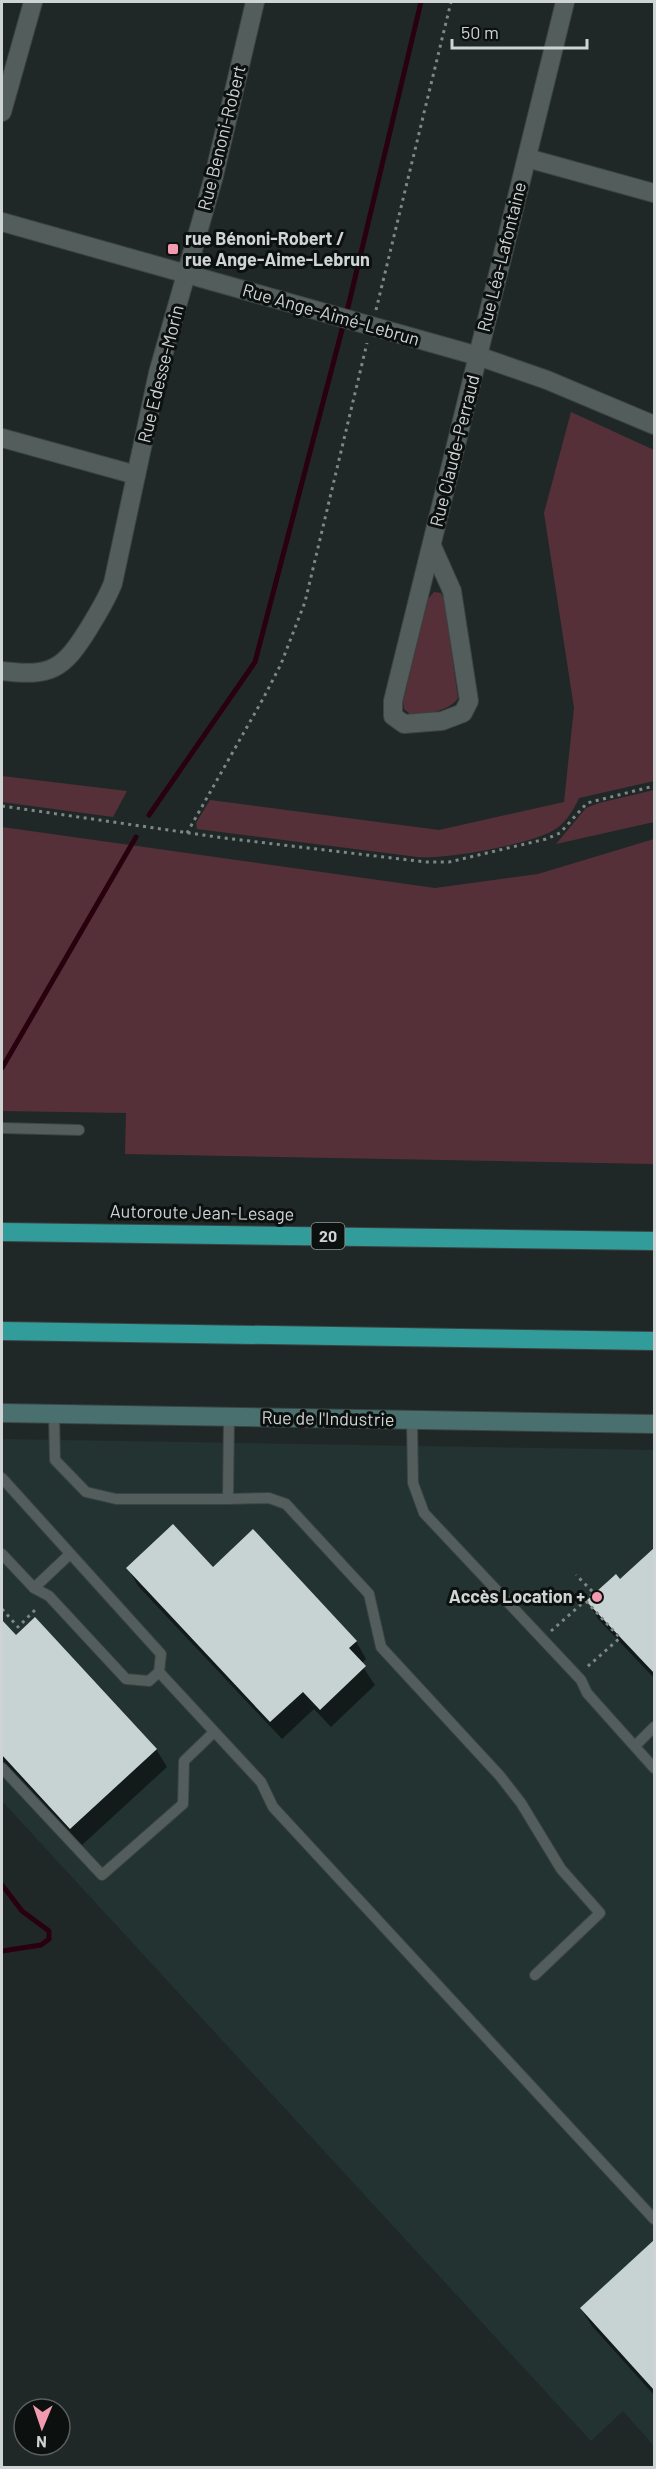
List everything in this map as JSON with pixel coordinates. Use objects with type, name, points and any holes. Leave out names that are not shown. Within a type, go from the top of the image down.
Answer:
[{"type":"highway","name":"Autoroute Jean-Lesage","points":[[2,1232],[654,1241]]},
{"type":"highway","points":[[2,1331],[654,1341]]},
{"type":"street","points":[[2,112],[33,2]]},
{"type":"street","name":"Rue Benoni-Robert","points":[[187,274],[214,176],[255,2]]},
{"type":"street","name":"Rue Léa-Lafontaine","points":[[478,356],[565,2]]},
{"type":"street","name":"Rue Léa-Lafontaine","points":[[527,158],[654,193]]},
{"type":"street","name":"Rue Ange-Aimé-Lebrun","points":[[2,222],[306,310],[478,356],[547,380],[654,425]]},
{"type":"street","name":"Rue Edesse-Morin","points":[[2,671],[28,674],[57,667],[74,652],[108,597],[113,583],[158,373],[187,274]]},
{"type":"street","name":"Rue Claude-Perraud","points":[[432,546],[452,591],[469,701],[463,713],[455,717],[432,722],[404,724],[395,719],[391,708],[478,356]]},
{"type":"street","points":[[2,438],[136,475]]},
{"type":"street","name":"Rue de l'Industrie","points":[[2,1413],[654,1424]]},
{"type":"lane","points":[[2,1128],[79,1130]]},
{"type":"lane","points":[[54,1414],[55,1460],[86,1492],[116,1498],[269,1498],[286,1504],[369,1594],[381,1647],[500,1776],[521,1803],[561,1869],[600,1913],[535,1975]]},
{"type":"lane","points":[[228,1498],[229,1417]]},
{"type":"lane","points":[[412,1420],[413,1483],[418,1503],[424,1513],[577,1676],[587,1694],[654,1768]]},
{"type":"lane","points":[[2,1478],[161,1654],[159,1672],[149,1681],[126,1679],[49,1596],[34,1588],[2,1554]]},
{"type":"lane","points":[[34,1588],[70,1554]]},
{"type":"lane","points":[[159,1672],[261,1782],[273,1807],[654,2219]]},
{"type":"lane","points":[[634,1746],[654,1727]]},
{"type":"lane","points":[[2,1768],[102,1875],[183,1804],[184,1761],[214,1732]]},
{"type":"path","points":[[187,833],[264,697],[281,663],[305,602],[451,2]]},
{"type":"path","points":[[2,806],[187,833],[426,862],[449,862],[546,840],[560,833],[587,803],[654,786]]},
{"type":"path","points":[[550,1632],[594,1593],[576,1575]]},
{"type":"path","points":[[577,1676],[620,1638],[586,1601]]},
{"type":"path","points":[[2,1610],[18,1627],[42,1602]]},
{"type":"shaded area","points":[[571,412],[654,450],[654,781],[579,798],[564,822],[557,828],[530,840],[489,850],[448,856],[418,857],[197,829],[196,823],[210,800],[439,830],[564,802],[574,708],[544,513]]},
{"type":"shaded area","points":[[434,592],[441,593],[444,599],[458,698],[443,709],[429,713],[410,714],[404,709],[403,702],[428,599]]},
{"type":"shaded area","points":[[2,776],[127,791],[113,817],[2,802]]},
{"type":"shaded area","points":[[654,790],[654,822],[556,844],[586,808]]},
{"type":"shaded area","points":[[2,827],[435,888],[538,874],[654,839],[654,1164],[125,1154],[126,1113],[2,1111]]},
{"type":"shaded area","points":[[2,1439],[654,1450],[654,2446],[623,2411],[591,2441],[2,1801]]},
{"type":"building","points":[[173,1524],[213,1567],[253,1529],[357,1641],[349,1648],[366,1666],[320,1710],[303,1692],[270,1722],[126,1568]]},
{"type":"building","points":[[654,1548],[654,1673],[586,1601],[616,1574],[620,1579]]},
{"type":"building","points":[[35,1617],[157,1749],[70,1829],[2,1755],[2,1620],[16,1635]]},
{"type":"building","points":[[654,2240],[654,2390],[580,2308]]},
{"type":"waterway","points":[[149,815],[255,662],[349,303],[421,2]]},
{"type":"waterway","points":[[2,1068],[136,837]]},
{"type":"waterway","points":[[2,1885],[22,1911],[49,1931],[49,1939],[41,1945],[2,1951]]},
{"type":"place","name":"rue Bénoni-Robert / rue Ange-Aime-Lebrun","points":[[173,249]]},
{"type":"place","name":"Accès Location +","points":[[597,1597]]}]
